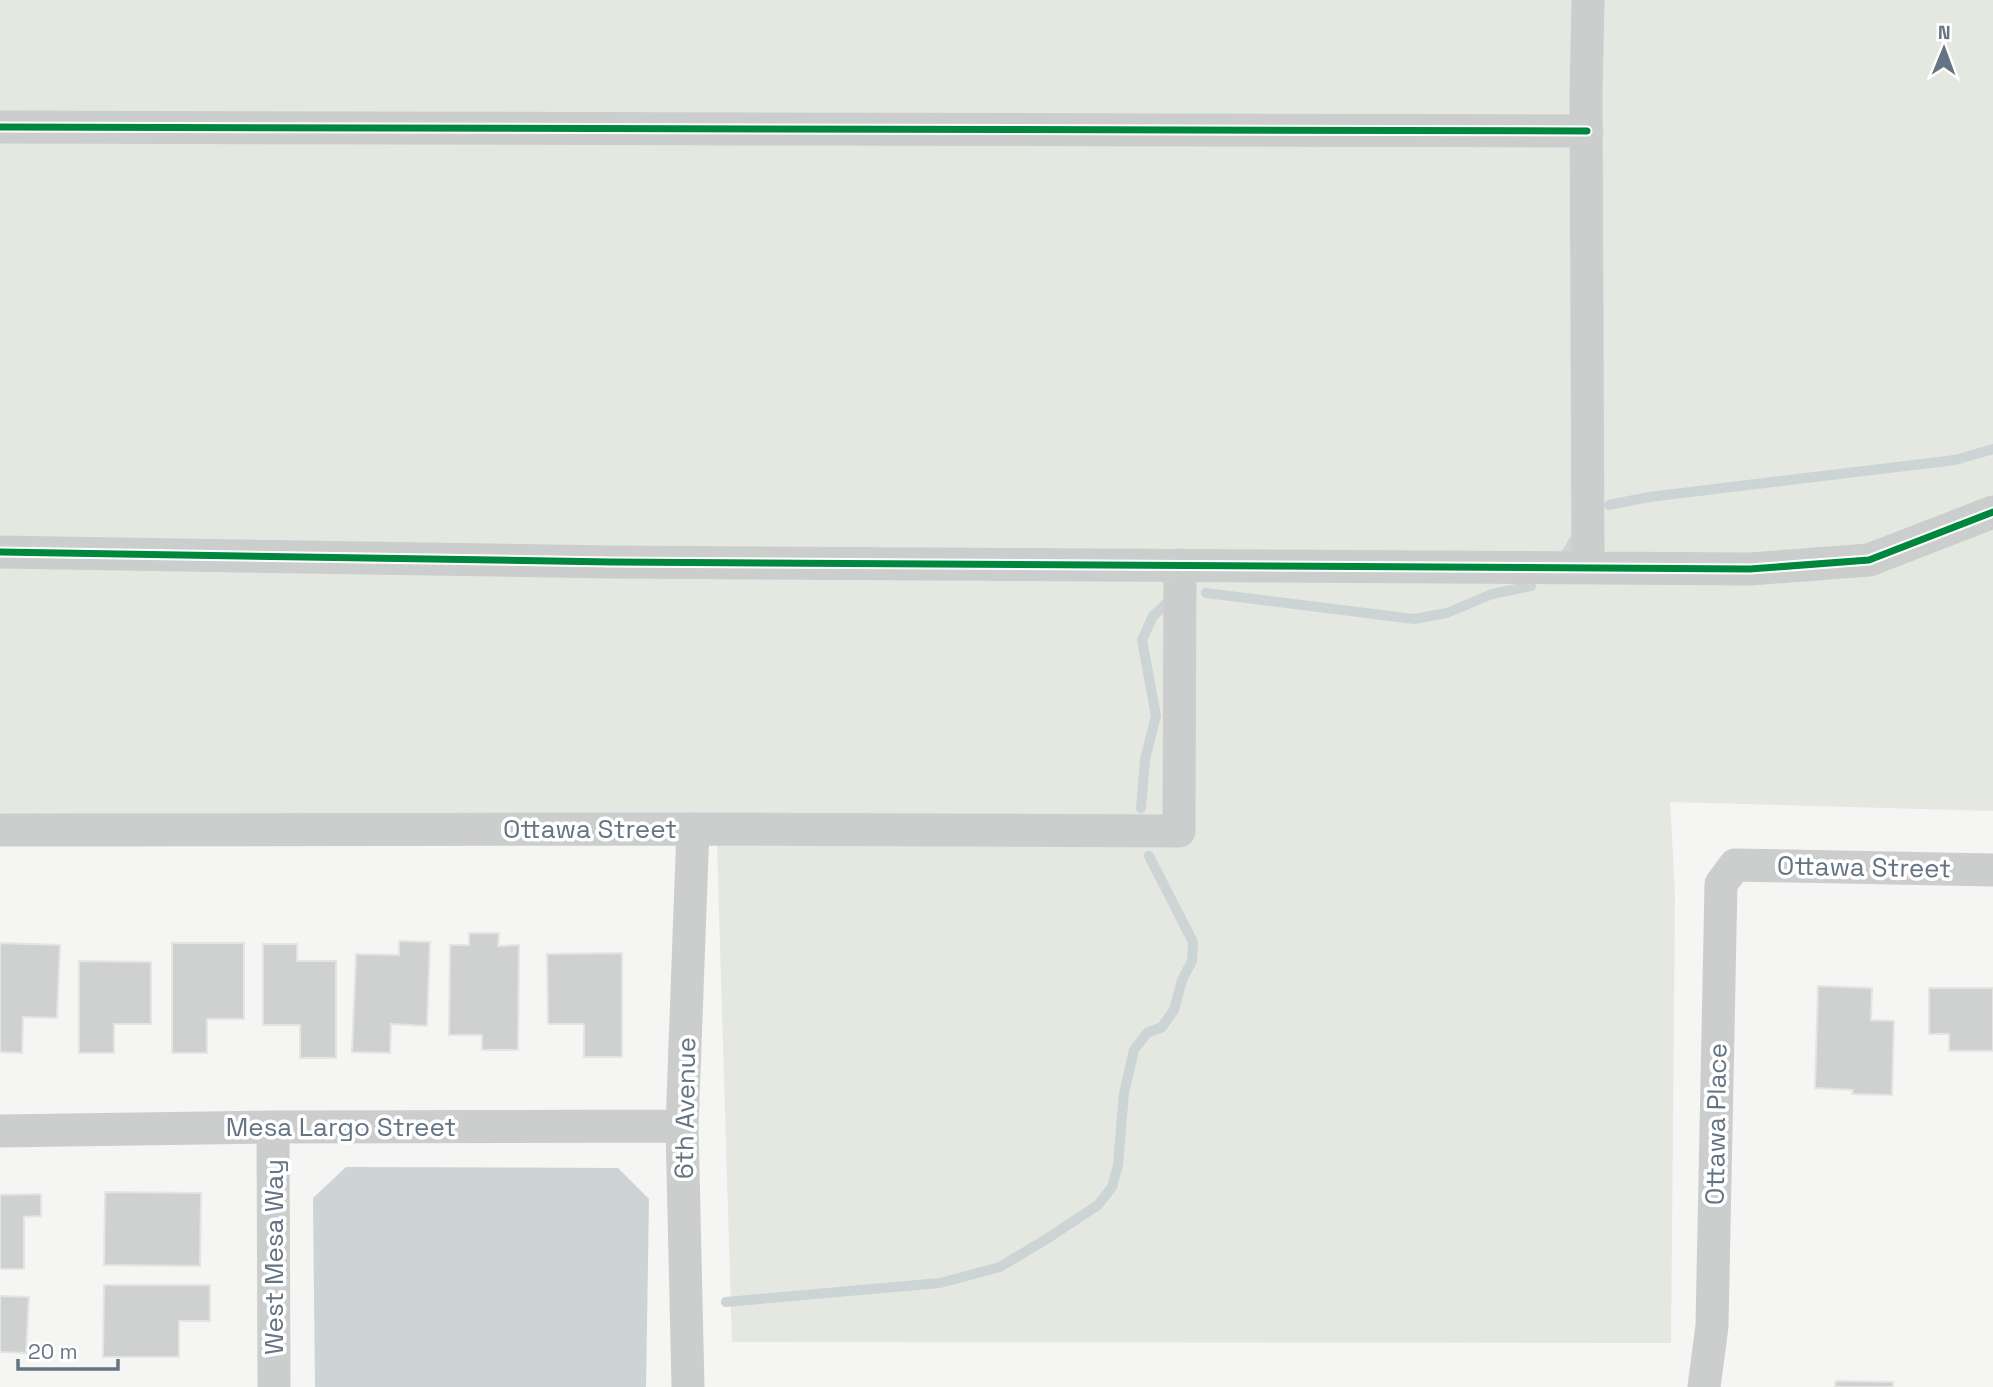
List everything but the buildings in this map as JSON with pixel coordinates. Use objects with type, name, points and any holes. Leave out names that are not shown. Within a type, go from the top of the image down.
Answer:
[{"type":"street","points":[[1588,0],[1588,568]]},
{"type":"street","points":[[0,127],[1587,131]]},
{"type":"street","points":[[0,552],[624,562],[1750,569],[1869,560],[1993,512]]},
{"type":"street","name":"Ottawa Street","points":[[0,830],[1179,831],[1180,565]]},
{"type":"street","name":"6th Avenue","points":[[688,1387],[682,1126],[693,829]]},
{"type":"street","name":"Ottawa Street","points":[[1735,866],[1993,870]]},
{"type":"street","name":"Ottawa Place","points":[[1704,1387],[1712,1326],[1721,884],[1735,866]]},
{"type":"street","name":"Mesa Largo Street","points":[[0,1131],[682,1126]]},
{"type":"street","name":"West Mesa Way","points":[[273,1127],[274,1387]]},
{"type":"shaded area","points":[[0,0],[1993,0],[1993,811],[1670,802],[1675,894],[1671,1343],[732,1342],[717,845],[0,835]]},
{"type":"shaded area","points":[[346,1167],[618,1168],[649,1199],[646,1387],[315,1387],[313,1198]]},
{"type":"waterway","points":[[1609,505],[1649,497],[1955,460],[1993,449]]},
{"type":"waterway","points":[[1561,563],[1578,533]]},
{"type":"waterway","points":[[1206,593],[1414,619],[1447,613],[1492,594],[1531,586]]},
{"type":"waterway","points":[[1141,808],[1145,759],[1156,716],[1142,640],[1153,616],[1172,598]]},
{"type":"waterway","points":[[726,1302],[940,1283],[1000,1267],[1098,1205],[1112,1187],[1118,1165],[1124,1093],[1134,1050],[1147,1033],[1162,1027],[1174,1010],[1182,980],[1192,961],[1193,942],[1149,856]]},
{"type":"cycle path","points":[[0,127],[1587,131]]},
{"type":"cycle path","points":[[0,552],[611,562],[1750,569],[1869,560],[1993,512]]}]
